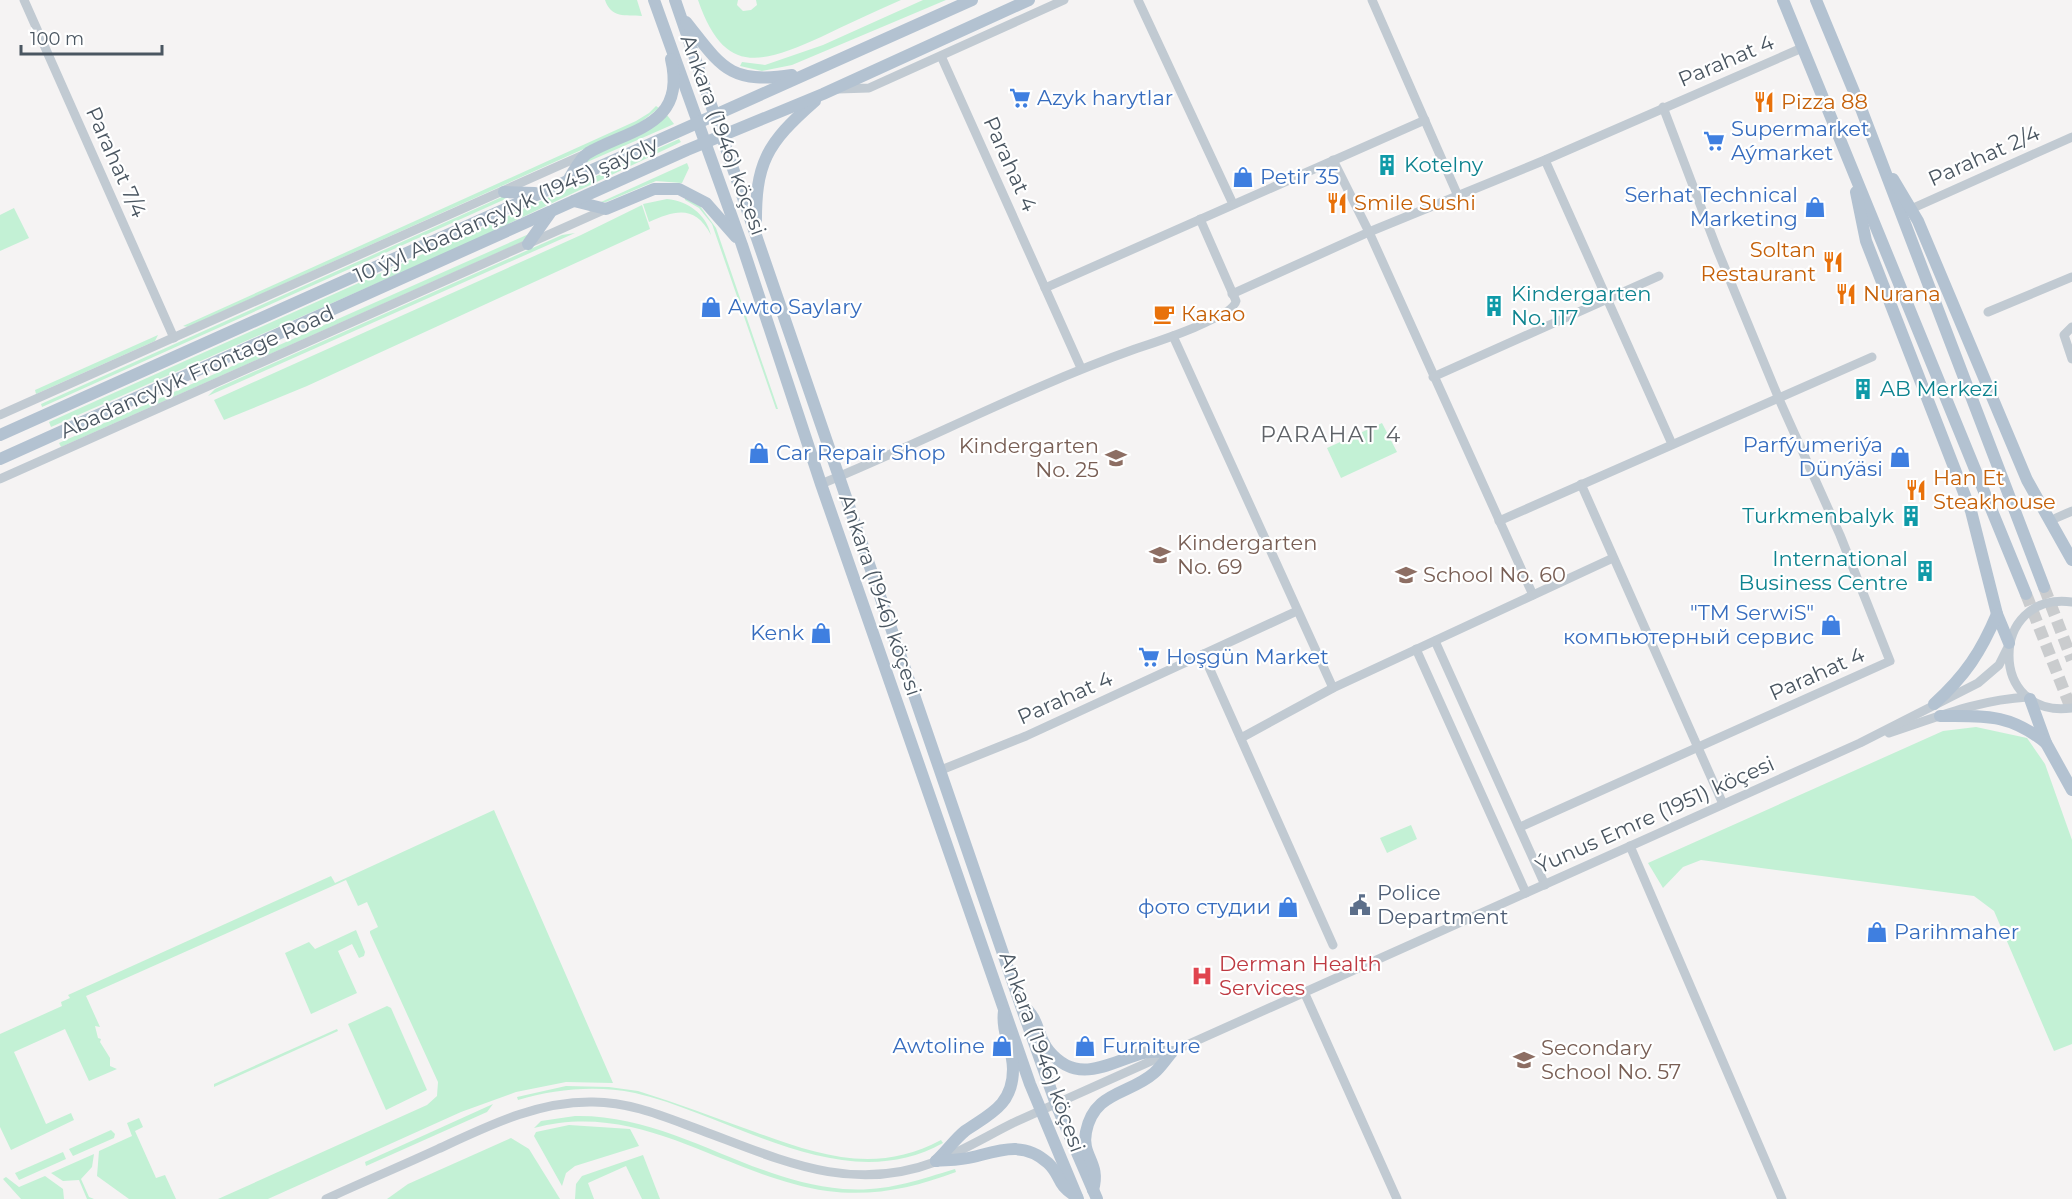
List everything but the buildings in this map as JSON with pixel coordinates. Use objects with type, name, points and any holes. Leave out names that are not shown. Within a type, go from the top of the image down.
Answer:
[{"type":"main road","name":"Ankara (1946) köçesi","points":[[654,0],[742,245],[821,484],[1040,1111],[1078,1198]]},
{"type":"main road","name":"Ankara (1946) köçesi","points":[[675,0],[1020,1003],[1056,1104],[1095,1194]]},
{"type":"main road","name":"10 ýyl Abadançylyk (1945) şaýoly","points":[[0,435],[972,0]]},
{"type":"main road","name":"10 ýyl Abadançylyk (1945) şaýoly","points":[[0,459],[551,211],[828,91],[1029,0]]},
{"type":"main road","points":[[1783,0],[2025,594]]},
{"type":"main road","points":[[1816,0],[2044,587]]},
{"type":"main road","points":[[681,15],[713,57],[728,69],[763,79],[808,73]]},
{"type":"main road","points":[[568,180],[586,154],[647,127],[665,110],[672,92],[674,78],[663,24]]},
{"type":"main road","points":[[757,241],[756,198],[760,167],[784,129],[828,91]]},
{"type":"main road","points":[[1878,155],[1911,208],[2027,480],[2071,559]]},
{"type":"main road","points":[[1850,164],[1866,241],[1971,511],[1997,614],[2009,644]]},
{"type":"main road","points":[[574,201],[606,209],[654,189],[679,189],[706,203],[742,245]]},
{"type":"main road","points":[[504,192],[539,193]]},
{"type":"main road","points":[[528,243],[551,211]]},
{"type":"main road","points":[[1934,704],[1960,681],[1976,657],[1997,614]]},
{"type":"main road","points":[[2029,698],[2046,743],[2072,790]]},
{"type":"main road","points":[[1940,716],[1992,716],[2016,722],[2046,743]]},
{"type":"main road","points":[[1020,1003],[1034,1014],[1049,1051],[1062,1062],[1074,1067],[1101,1068],[1144,1053],[1172,1052]]},
{"type":"main road","points":[[936,1161],[964,1132],[993,1115],[1006,1097],[1013,1066],[1002,1027],[1004,1008]]},
{"type":"main road","points":[[1095,1194],[1097,1175],[1085,1141],[1091,1118],[1099,1106],[1114,1093],[1153,1074],[1172,1052]]},
{"type":"main road","points":[[936,1161],[972,1157],[999,1149],[1027,1150],[1049,1164],[1062,1188],[1078,1198]]},
{"type":"street","name":"Parahat 7/4","points":[[24,0],[174,338]]},
{"type":"street","points":[[828,91],[869,88],[1064,0]]},
{"type":"street","points":[[1138,0],[1233,204]]},
{"type":"street","points":[[1372,0],[1458,196]]},
{"type":"street","name":"Parahat 4","points":[[1233,294],[1369,232],[1545,160],[1802,48]]},
{"type":"street","name":"Parahat 4","points":[[940,56],[1081,368]]},
{"type":"street","name":"Parahat 4","points":[[1663,107],[1717,249],[1779,399],[1840,535],[1890,661],[1698,748]]},
{"type":"street","points":[[1045,288],[1425,120]]},
{"type":"street","name":"Parahat 2/4","points":[[1911,208],[2072,137]]},
{"type":"street","name":"Abadancylyk Frontage Road","points":[[0,415],[586,154]]},
{"type":"street","points":[[1333,160],[1369,232],[1533,595]]},
{"type":"street","points":[[1545,160],[1672,444]]},
{"type":"street","name":"Abadancylyk Frontage Road","points":[[0,479],[606,209]]},
{"type":"street","points":[[821,484],[1081,368],[1173,336],[1230,310],[1236,304],[1233,294],[1200,219]]},
{"type":"street","points":[[1433,377],[1659,276]]},
{"type":"street","points":[[1988,312],[2072,277]]},
{"type":"street","points":[[2072,327],[2064,335],[2072,359]]},
{"type":"street","points":[[1173,336],[1333,688]]},
{"type":"street","points":[[1499,521],[1872,357]]},
{"type":"street","points":[[1581,484],[1723,804]]},
{"type":"street","points":[[2056,518],[2072,511]]},
{"type":"street","points":[[1241,738],[1333,688],[1613,558]]},
{"type":"street","name":"Ýunus Emre (1951) köçesi","points":[[326,1199],[519,1114],[576,1102],[605,1103],[643,1109],[784,1161],[830,1174],[884,1174],[936,1161],[1040,1111],[1860,743],[1978,683],[1999,665],[2016,626],[2028,613],[2043,604],[2060,600],[2072,602]]},
{"type":"street","name":"Parahat 4","points":[[940,770],[1026,736],[1297,611]]},
{"type":"street","points":[[1435,641],[1545,885]]},
{"type":"street","points":[[2009,644],[2011,674],[2020,690],[2029,698]]},
{"type":"street","points":[[1416,649],[1526,893]]},
{"type":"street","points":[[1203,654],[1333,945]]},
{"type":"street","name":"Ýunus Emre (1951) köçesi","points":[[1860,743],[1995,699],[2029,698],[2045,706],[2072,708]]},
{"type":"street","points":[[1520,827],[1698,748]]},
{"type":"street","points":[[1630,846],[1781,1197],[1770,1199]]},
{"type":"street","points":[[1305,994],[1397,1199]]},
{"type":"green space","points":[[605,0],[637,0],[642,16],[615,13]]},
{"type":"green space","points":[[698,0],[738,0],[737,5],[743,11],[751,10],[757,5],[756,0],[901,0],[799,47],[779,54],[746,57],[732,52],[719,41],[708,24]]},
{"type":"green space","points":[[923,0],[946,0],[792,65],[762,71],[740,66],[742,62],[765,65],[823,45]]},
{"type":"green space","points":[[656,106],[659,108],[637,125],[188,327],[183,326],[636,121]]},
{"type":"green space","points":[[667,115],[674,124],[585,163],[602,150],[648,130]]},
{"type":"green space","points":[[679,139],[681,142],[466,244],[51,427],[49,422]]},
{"type":"green space","points":[[687,163],[689,168],[682,183],[656,181],[601,202]]},
{"type":"green space","points":[[504,196],[512,196],[42,407],[41,404]]},
{"type":"green space","points":[[685,197],[700,206],[716,228],[778,409],[776,409],[712,224],[699,208],[685,200]]},
{"type":"green space","points":[[667,199],[675,200],[695,210],[705,221],[711,235],[698,219],[684,213],[668,215],[649,222],[643,204]]},
{"type":"green space","points":[[642,205],[650,229],[307,386],[224,420],[214,400],[581,235]]},
{"type":"green space","points":[[14,208],[29,238],[0,251],[0,215]]},
{"type":"green space","points":[[575,233],[208,396],[215,389],[562,235]]},
{"type":"green space","points":[[529,234],[522,242],[61,447],[59,443]]},
{"type":"green space","points":[[158,335],[155,341],[36,394],[35,390]]},
{"type":"green space","points":[[1382,423],[1397,452],[1341,478],[1327,448]]},
{"type":"green space","points":[[1976,727],[2027,738],[2045,764],[2072,840],[2072,1044],[2054,1051],[1994,911],[1974,896],[1701,860],[1683,867],[1663,888],[1648,863],[1943,731]]},
{"type":"green space","points":[[494,810],[613,1083],[566,1082],[516,1092],[461,1112],[268,1199],[218,1199],[427,1105],[437,1096],[438,1082],[370,933],[378,927],[367,902],[358,906],[346,880],[86,996],[100,1027],[95,1026],[98,1038],[101,1039],[100,1042],[110,1058],[110,1066],[117,1069],[89,1081],[65,1029],[14,1052],[46,1124],[71,1113],[74,1120],[11,1150],[0,1127],[0,1034],[62,1006],[61,1002],[70,998],[68,995],[331,876],[335,883]]},
{"type":"green space","points":[[1411,825],[1417,839],[1387,853],[1380,838]]},
{"type":"green space","points":[[356,930],[365,952],[364,956],[359,958],[352,944],[338,951],[357,993],[311,1014],[285,953],[309,942],[315,949]]},
{"type":"green space","points":[[387,1006],[391,1008],[427,1090],[386,1110],[348,1024]]},
{"type":"green space","points":[[337,1029],[338,1031],[214,1087],[214,1084]]},
{"type":"green space","points":[[566,1086],[609,1087],[638,1091],[802,1148],[847,1158],[893,1157],[917,1151],[941,1140],[943,1143],[905,1158],[866,1162],[827,1158],[788,1147],[672,1104],[635,1093],[591,1089],[546,1093],[518,1100],[517,1097]]},
{"type":"green space","points":[[493,1104],[487,1112],[366,1166],[365,1162]]},
{"type":"green space","points":[[575,1116],[611,1118],[645,1126],[678,1136],[776,1174],[809,1184],[843,1189],[887,1187],[955,1169],[956,1172],[893,1190],[844,1193],[789,1183],[647,1131],[611,1124],[574,1122],[534,1128],[541,1121]]},
{"type":"green space","points":[[139,1118],[143,1127],[135,1131],[156,1178],[165,1175],[176,1199],[129,1199],[97,1176],[99,1151],[132,1136],[127,1123]]},
{"type":"green space","points":[[569,1125],[630,1129],[639,1146],[575,1166],[566,1173],[562,1186],[534,1136],[536,1132]]},
{"type":"green space","points":[[111,1130],[115,1134],[114,1138],[73,1156],[69,1149]]},
{"type":"green space","points":[[511,1138],[529,1149],[560,1199],[387,1199],[408,1184]]},
{"type":"green space","points":[[63,1152],[66,1159],[19,1180],[15,1173]]},
{"type":"green space","points":[[94,1154],[92,1167],[81,1179],[89,1197],[94,1199],[87,1199],[79,1180],[63,1181],[51,1173]]},
{"type":"green space","points":[[643,1155],[660,1199],[642,1199],[626,1166],[588,1183],[594,1199],[575,1199],[576,1184],[582,1176]]},
{"type":"green space","points":[[45,1176],[63,1189],[64,1199],[21,1199],[3,1179],[6,1177],[19,1187]]},
{"type":"tunnel","points":[[2044,587],[2072,660]]},
{"type":"tunnel","points":[[2026,594],[2072,711]]},
{"type":"place","name":"Azyk harytlar","points":[[1020,98]]},
{"type":"place","name":"Pizza 88","points":[[1764,102]]},
{"type":"place","name":"Supermarket Aýmarket","points":[[1714,141]]},
{"type":"place","name":"Kotelny","points":[[1387,165]]},
{"type":"place","name":"Petir 35","points":[[1243,177]]},
{"type":"place","name":"Smile Sushi","points":[[1337,203]]},
{"type":"place","name":"Serhat Technical Marketing","points":[[1815,207]]},
{"type":"place","name":"Soltan Restaurant","points":[[1833,262]]},
{"type":"place","name":"Nurana","points":[[1846,294]]},
{"type":"place","name":"Kindergarten No. 117","points":[[1494,306]]},
{"type":"place","name":"Awto Saylary","points":[[711,307]]},
{"type":"place","name":"Какао","points":[[1164,314]]},
{"type":"place","name":"AB Merkezi","points":[[1863,389]]},
{"type":"place","name":"Car Repair Shop","points":[[759,453]]},
{"type":"place","name":"Parfýumeriýa Dünýäsi","points":[[1900,457]]},
{"type":"place","name":"Kindergarten No. 25","points":[[1116,458]]},
{"type":"place","name":"Han Et Steakhouse","points":[[1916,490]]},
{"type":"place","name":"Turkmenbalyk","points":[[1911,516]]},
{"type":"place","name":"Kindergarten No. 69","points":[[1160,555]]},
{"type":"place","name":"International Business Centre","points":[[1925,571]]},
{"type":"place","name":"School No. 60","points":[[1406,575]]},
{"type":"place","name":"\"TM SerwiS\" компьютерный сервис","points":[[1831,625]]},
{"type":"place","name":"Kenk","points":[[821,633]]},
{"type":"place","name":"Hoşgün Market","points":[[1149,657]]},
{"type":"place","name":"Police Department","points":[[1360,905]]},
{"type":"place","name":"фото студии","points":[[1288,907]]},
{"type":"place","name":"Parihmaher","points":[[1877,932]]},
{"type":"place","name":"Derman Health Services","points":[[1202,976]]},
{"type":"place","name":"Awtoline","points":[[1002,1046]]},
{"type":"place","name":"Furniture","points":[[1085,1046]]},
{"type":"place","name":"Secondary School No. 57","points":[[1524,1060]]},
{"type":"district","name":"PARAHAT 4","points":[[1331,434]]}]
